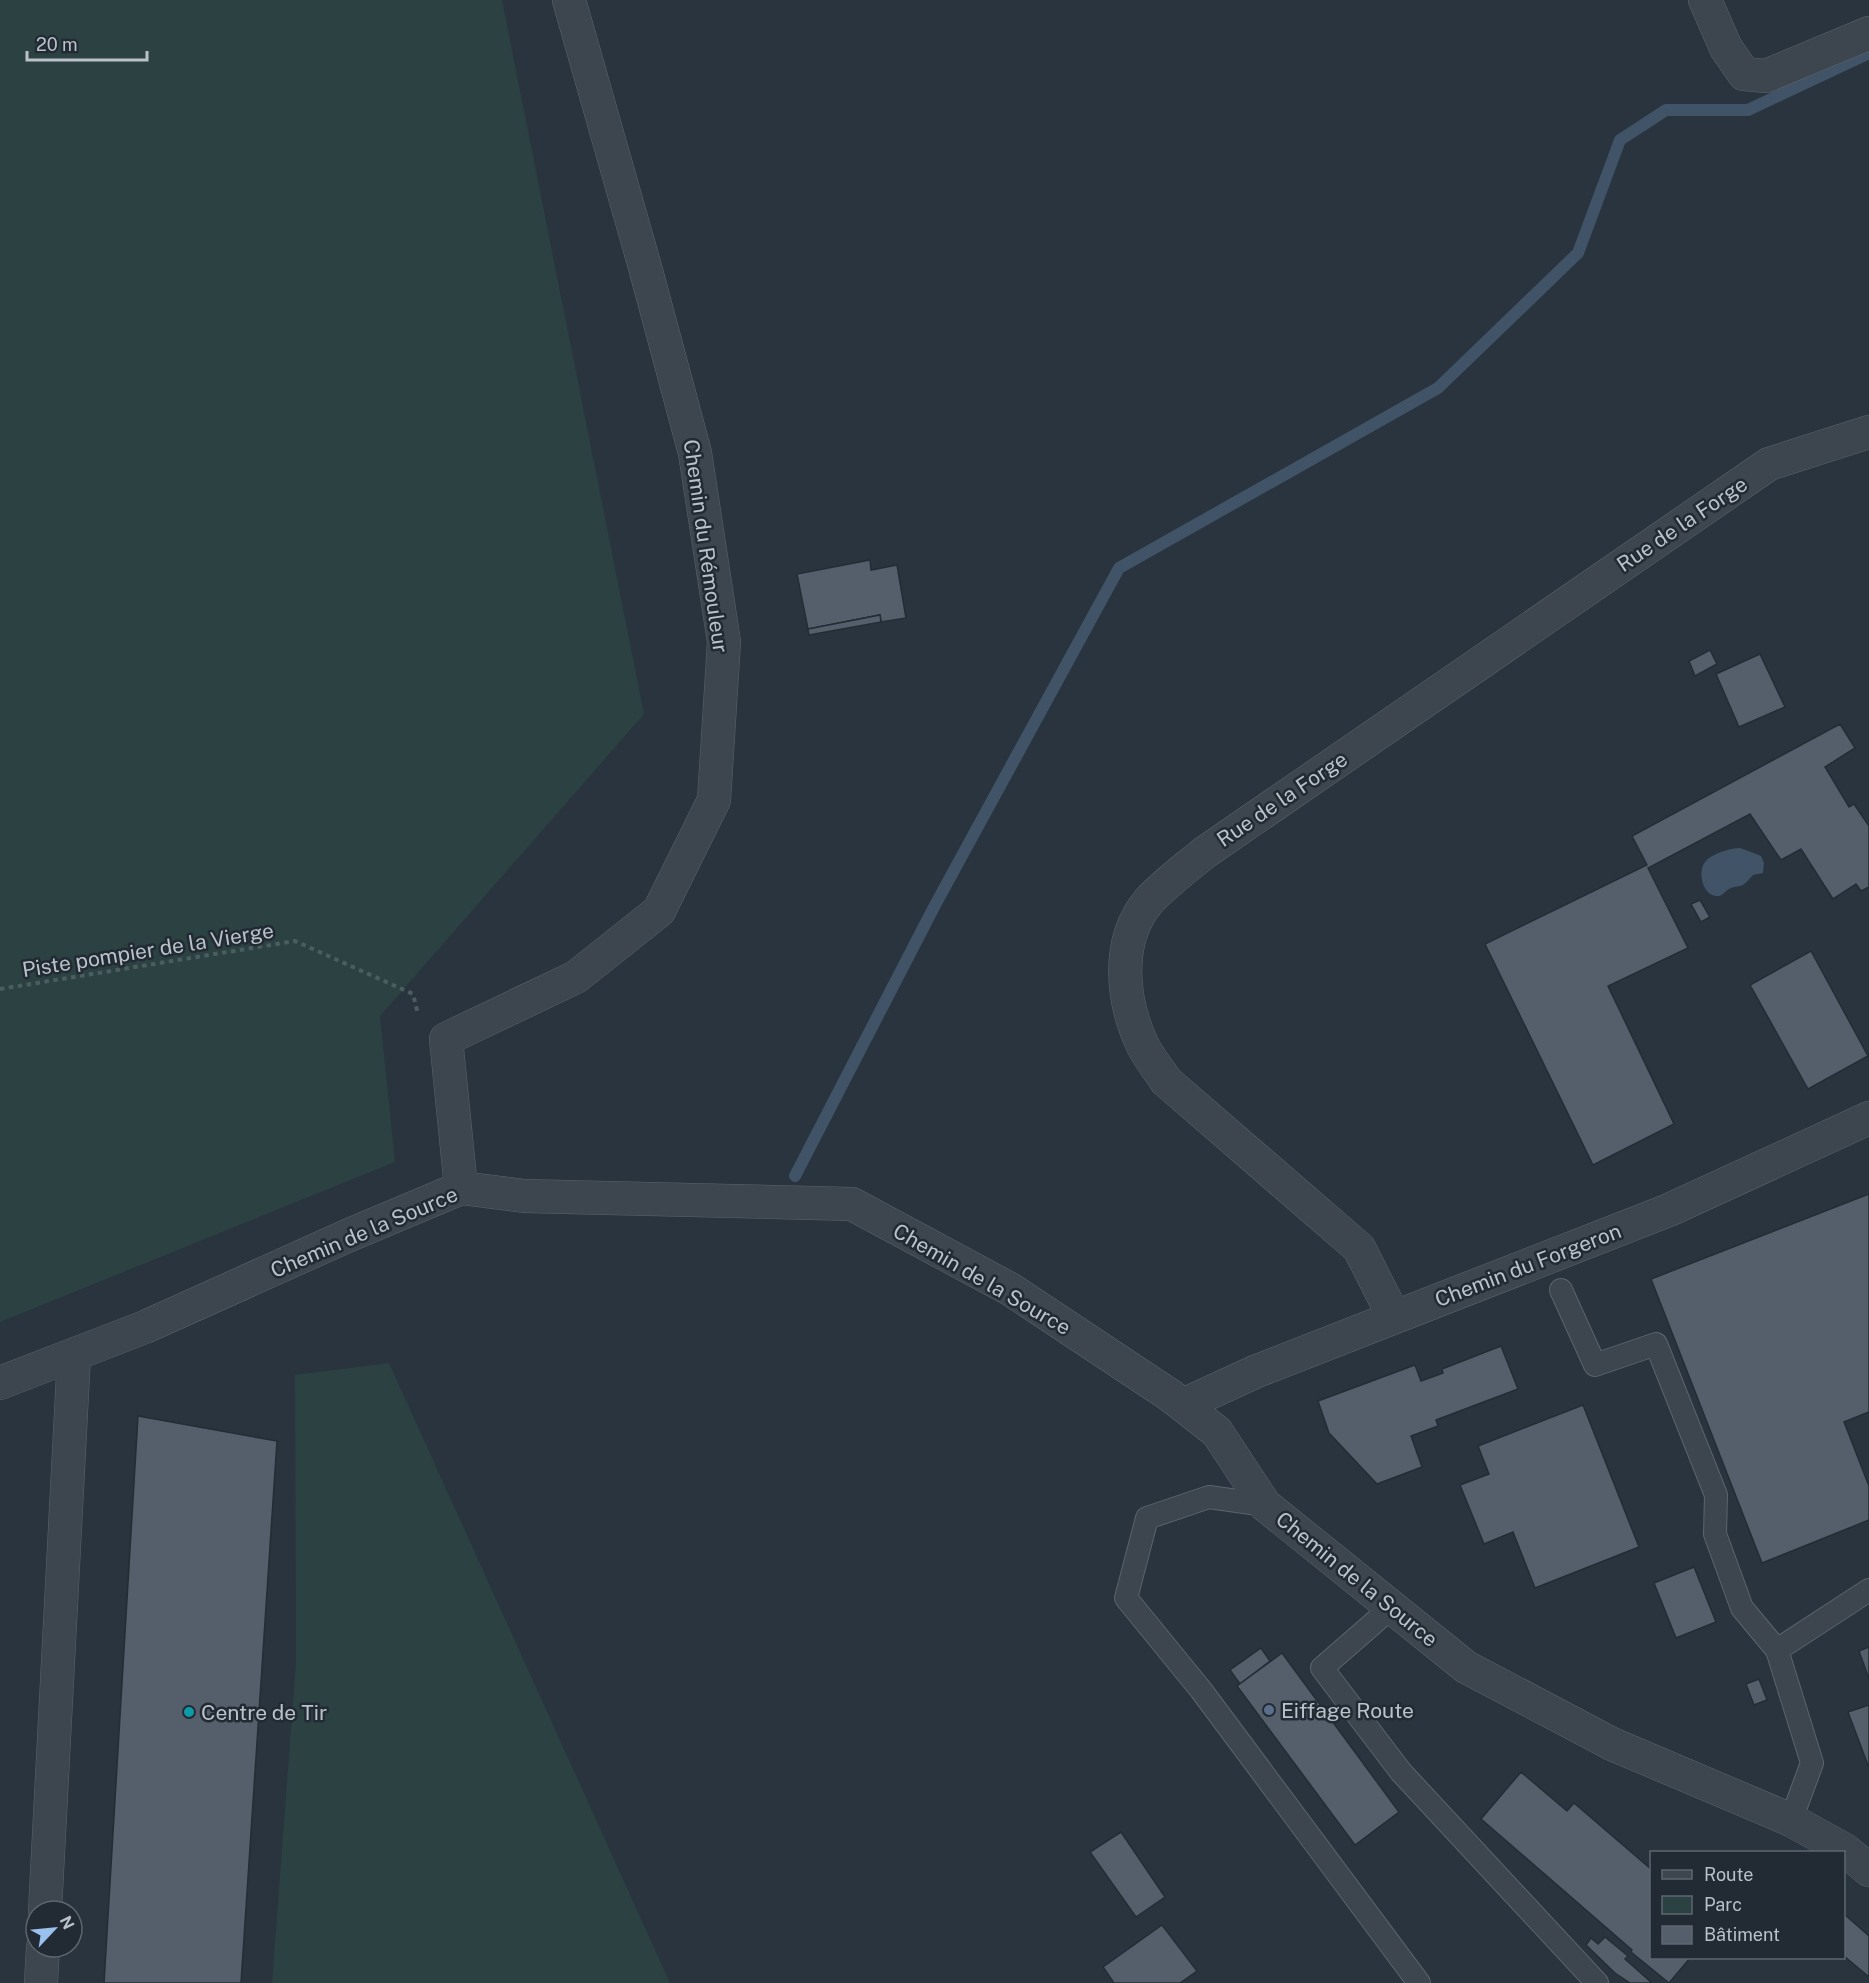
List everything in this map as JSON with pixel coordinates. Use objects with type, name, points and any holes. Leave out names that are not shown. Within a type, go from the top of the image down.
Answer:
[{"type":"street","name":"Chemin du Rémouleur","points":[[460,1188],[446,1039],[576,977],[659,911],[714,800],[724,642],[695,453],[569,0]]},
{"type":"street","points":[[1706,0],[1726,48],[1744,74],[1766,76],[1869,33]]},
{"type":"street","name":"Rue de la Forge","points":[[1394,1317],[1359,1248],[1166,1081],[1143,1047],[1129,1010],[1125,975],[1129,936],[1148,903],[1204,853],[1769,464],[1869,432]]},
{"type":"street","name":"Chemin du Forgeron","points":[[1183,1405],[1257,1371],[1669,1210],[1869,1118]]},
{"type":"street","name":"Chemin de la Source","points":[[0,1383],[145,1327],[460,1188],[524,1196],[852,1204],[1010,1289],[1183,1405],[1217,1432],[1265,1505],[1466,1667],[1612,1744],[1791,1820],[1845,1851],[1869,1870]]},
{"type":"street","points":[[46,1899],[74,1354]]},
{"type":"street","points":[[41,1983],[42,1959]]},
{"type":"lane","points":[[1561,1290],[1595,1365],[1656,1344],[1716,1496],[1715,1534],[1742,1608],[1777,1650],[1812,1763],[1791,1820]]},
{"type":"lane","points":[[1265,1505],[1209,1497],[1147,1518],[1126,1598],[1201,1690],[1419,1983]]},
{"type":"lane","points":[[1777,1650],[1869,1590]]},
{"type":"lane","points":[[1392,1607],[1322,1668],[1401,1772],[1597,1983]]},
{"type":"path","name":"Piste pompier de la Vierge","points":[[0,989],[295,941],[413,994],[419,1017]]},
{"type":"green space","points":[[0,0],[502,0],[644,714],[380,1016],[395,1162],[0,1322]]},
{"type":"green space","points":[[389,1363],[670,1983],[272,1983],[296,1662],[295,1375]]},
{"type":"water","points":[[1739,848],[1761,856],[1764,863],[1763,873],[1753,875],[1743,885],[1731,888],[1721,895],[1709,893],[1702,877],[1705,862],[1716,854]]},
{"type":"building","points":[[870,560],[871,570],[897,565],[906,618],[881,622],[880,615],[808,629],[797,574]]},
{"type":"building","points":[[880,615],[881,622],[809,635],[808,629]]},
{"type":"building","points":[[1710,650],[1717,664],[1695,676],[1689,661]]},
{"type":"building","points":[[1760,654],[1785,707],[1739,727],[1716,674]]},
{"type":"building","points":[[1840,724],[1855,748],[1825,767],[1849,807],[1854,804],[1869,826],[1869,887],[1861,891],[1856,884],[1833,899],[1801,849],[1781,860],[1750,814],[1648,868],[1688,948],[1608,986],[1674,1124],[1593,1165],[1485,944],[1647,865],[1632,836]]},
{"type":"building","points":[[1700,900],[1710,917],[1701,922],[1691,904]]},
{"type":"building","points":[[1811,951],[1868,1056],[1808,1089],[1750,985]]},
{"type":"building","points":[[1869,1194],[1869,1412],[1844,1422],[1869,1486],[1869,1520],[1762,1563],[1651,1279]]},
{"type":"building","points":[[1501,1346],[1518,1389],[1436,1420],[1438,1426],[1411,1436],[1422,1467],[1377,1484],[1329,1433],[1318,1401],[1415,1365],[1421,1381],[1443,1373],[1442,1369]]},
{"type":"building","points":[[1583,1405],[1639,1547],[1535,1588],[1513,1532],[1484,1544],[1460,1485],[1489,1474],[1478,1446]]},
{"type":"building","name":"Centre de Tir","points":[[138,1416],[277,1441],[241,1983],[104,1983]]},
{"type":"building","points":[[1694,1567],[1716,1622],[1676,1638],[1654,1583]]},
{"type":"building","points":[[1869,1647],[1869,1679],[1859,1651]]},
{"type":"building","points":[[1261,1648],[1270,1661],[1240,1684],[1230,1670]]},
{"type":"building","points":[[1282,1653],[1399,1812],[1355,1845],[1237,1686]]},
{"type":"building","points":[[1759,1679],[1767,1700],[1754,1705],[1746,1684]]},
{"type":"building","points":[[1869,1705],[1869,1768],[1848,1712]]},
{"type":"building","points":[[1521,1772],[1567,1811],[1574,1803],[1650,1868],[1650,1959],[1689,1959],[1669,1983],[1481,1819]]},
{"type":"building","points":[[1121,1832],[1165,1897],[1136,1917],[1090,1852]]},
{"type":"building","points":[[1845,1915],[1869,1936],[1869,1977],[1845,1957]]},
{"type":"building","points":[[1162,1925],[1197,1971],[1180,1983],[1114,1983],[1103,1967]]},
{"type":"building","points":[[1605,1937],[1628,1956],[1625,1959],[1652,1983],[1630,1983],[1615,1973],[1586,1945],[1591,1938],[1598,1944]]},
{"type":"waterway","points":[[795,1176],[934,907],[1119,568],[1438,388],[1578,253],[1620,140],[1666,110],[1748,110],[1869,53]]},
{"type":"place","name":"Eiffage Route","points":[[1269,1710]]},
{"type":"place","name":"Centre de Tir","points":[[189,1712]]}]
